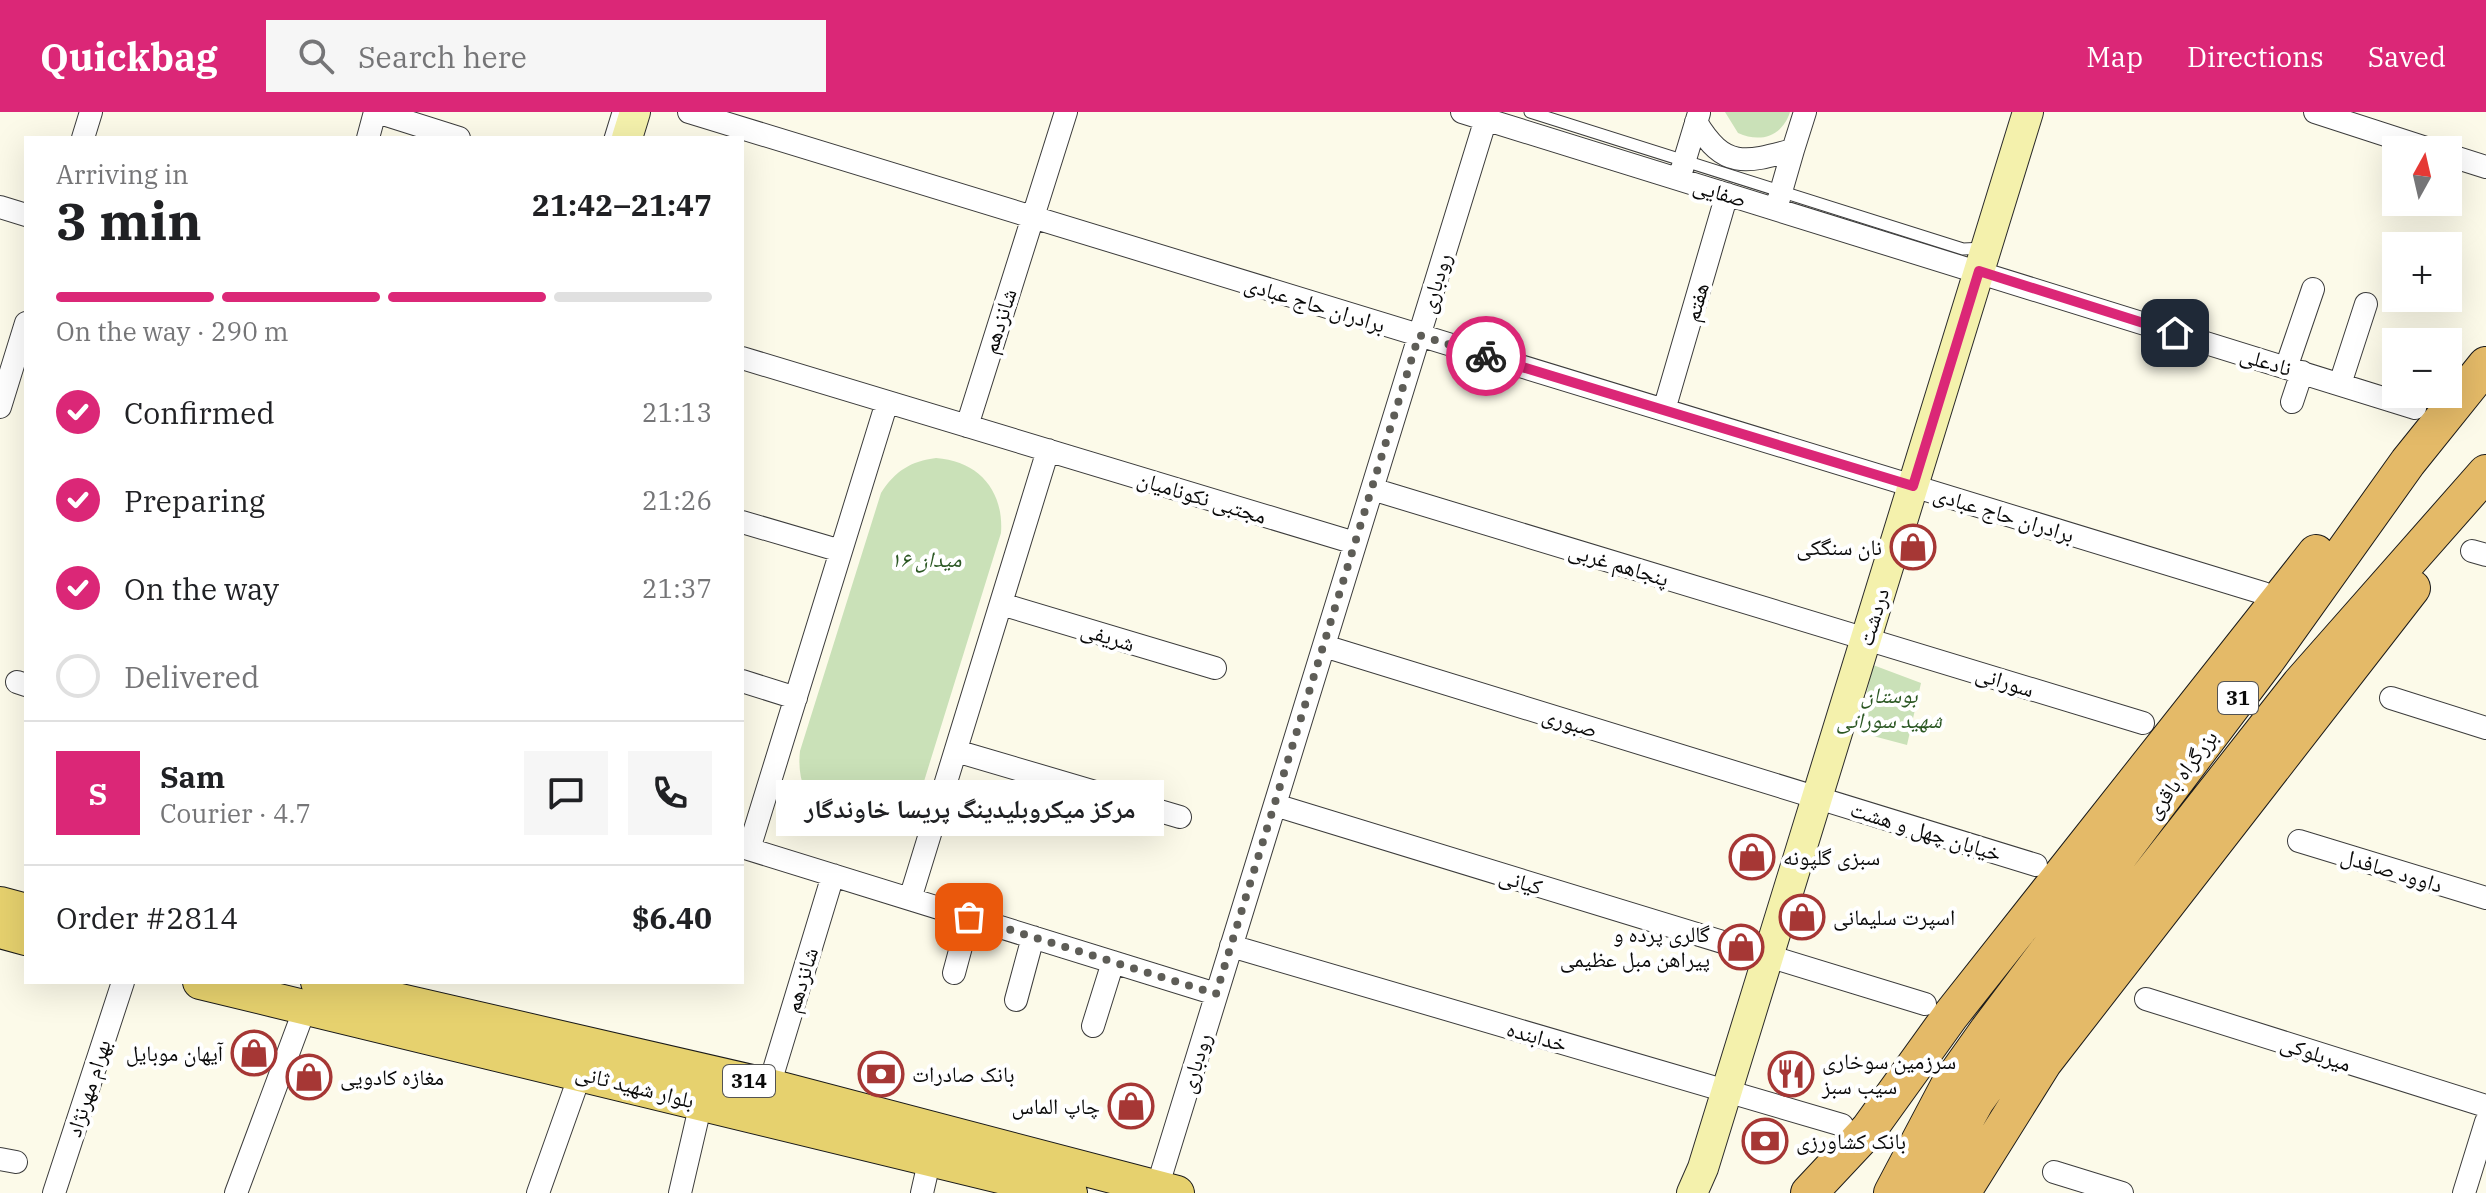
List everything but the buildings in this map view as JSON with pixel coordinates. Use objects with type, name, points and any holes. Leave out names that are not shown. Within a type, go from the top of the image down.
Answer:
[{"type":"highway","name":"بزرگراه باقری","points":[[1925,1193],[1976,1101],[2001,1039],[2408,462],[2486,365]]},
{"type":"highway","points":[[1809,1193],[1869,1129],[1951,1015],[2320,547],[2408,462]]},
{"type":"highway","name":"بزرگراه باقری","points":[[1892,1193],[1898,1175],[1949,1085],[2001,1039],[2300,684],[2486,473]]},
{"type":"highway","points":[[1962,1193],[2044,1062],[2402,604],[2463,502]]},
{"type":"main road","points":[[628,136],[635,112]]},
{"type":"main road","name":"دردشت","points":[[1703,1185],[1727,1092],[2028,112]]},
{"type":"main road","points":[[0,904],[24,910]]},
{"type":"main road","points":[[0,931],[24,937]]},
{"type":"main road","name":"بلوار شهید ثانی","points":[[221,984],[347,996],[769,1086],[880,1131],[930,1158],[1070,1193]]},
{"type":"main road","name":"بلوار شهید ثانی","points":[[347,996],[581,1072],[701,1103],[880,1131],[1167,1190]]},
{"type":"street","points":[[84,136],[91,112]]},
{"type":"street","points":[[369,136],[376,112],[422,119],[455,136]]},
{"type":"street","name":"برادران حاج عبادی","points":[[689,112],[2263,593]]},
{"type":"street","name":"شانزدهم","points":[[967,426],[1066,112]]},
{"type":"street","name":"صفایی","points":[[1462,112],[1682,169],[1727,194],[1779,199],[1982,260]]},
{"type":"street","points":[[1779,199],[1805,112]]},
{"type":"street","points":[[2315,112],[2389,136]]},
{"type":"street","name":"رودباری","points":[[1167,1190],[1216,994],[1487,116]]},
{"type":"street","points":[[1682,169],[1698,117]]},
{"type":"street","points":[[1698,117],[1711,146],[1732,160],[1759,159],[1793,150]]},
{"type":"street","points":[[2462,159],[2486,167]]},
{"type":"street","name":"هفتم","points":[[1664,410],[1727,194]]},
{"type":"street","points":[[0,207],[24,214]]},
{"type":"street","name":"نادعلی","points":[[1982,260],[2294,370],[2382,397]]},
{"type":"street","points":[[2292,402],[2294,370],[2313,289]]},
{"type":"street","points":[[2340,384],[2366,304]]},
{"type":"street","points":[[0,407],[24,329]]},
{"type":"street","points":[[744,359],[1048,450],[910,899]]},
{"type":"street","points":[[887,402],[796,698],[746,848],[1216,994]]},
{"type":"street","name":"مجتبی نکونامیان","points":[[1048,450],[1355,543]]},
{"type":"street","name":"پنجاهم غربی","points":[[1372,489],[1866,640]]},
{"type":"street","points":[[744,523],[841,551]]},
{"type":"street","name":"شریفی","points":[[1001,604],[1215,668]]},
{"type":"street","name":"سورانی","points":[[1866,640],[2143,723]]},
{"type":"street","name":"صبوری","points":[[1324,646],[1817,798]]},
{"type":"street","points":[[744,682],[796,698]]},
{"type":"street","points":[[2391,698],[2486,728]]},
{"type":"street","points":[[956,751],[1180,817]]},
{"type":"street","name":"خیابان چهل و هشت","points":[[1817,798],[2036,865]]},
{"type":"street","name":"کیانی","points":[[1275,805],[1925,1004]]},
{"type":"street","name":"داوود صافدل","points":[[2299,841],[2486,898]]},
{"type":"street","name":"شانزدهم","points":[[769,1086],[833,875]]},
{"type":"street","points":[[954,973],[969,917]]},
{"type":"street","points":[[1016,1000],[1033,937]]},
{"type":"street","name":"خدابنده","points":[[1231,946],[1842,1125]]},
{"type":"street","points":[[1093,1026],[1113,962]]},
{"type":"street","name":"بهرام مهرنژاد","points":[[54,1193],[122,984]]},
{"type":"street","points":[[236,1193],[347,996]]},
{"type":"street","name":"میربلوکی","points":[[2146,999],[2486,1106]]},
{"type":"street","points":[[538,1193],[581,1072]]},
{"type":"street","points":[[680,1193],[701,1103]]},
{"type":"street","points":[[2464,1193],[2486,1122]]},
{"type":"street","points":[[922,1193],[930,1158]]},
{"type":"street","points":[[2054,1172],[2122,1193]]},
{"type":"lane","points":[[611,136],[618,112]]},
{"type":"lane","points":[[1530,112],[1682,169],[1779,199]]},
{"type":"green space","points":[[1725,112],[1790,112],[1776,132],[1754,137],[1738,133]]},
{"type":"green space","name":"میدان ۱۶","points":[[936,458],[965,465],[986,481],[998,504],[1001,533],[921,791],[904,812],[884,824],[863,829],[842,825],[824,815],[810,799],[801,778],[800,751],[881,493],[904,468]]},
{"type":"green space","name":"بوستان شهید سورانی","points":[[1873,665],[1921,683],[1907,745],[1858,732]]},
{"type":"way so far","points":[[969,917],[1216,994],[1419,335],[1486,356]]},
{"type":"place","name":"نان سنگکی","points":[[1913,547]]},
{"type":"place","name":"سبزی گلپونه","points":[[1752,857]]},
{"type":"place","name":"مرکز میکروبلیدینگ پریسا خاوندگار","points":[[969,917]]},
{"type":"place","name":"اسپرت سلیمانی","points":[[1802,917]]},
{"type":"place","name":"گالری پرده و پیراهن مبل عظیمی","points":[[1741,947]]},
{"type":"place","name":"آیهان موبایل","points":[[254,1053]]},
{"type":"place","name":"بانک صادرات","points":[[881,1074]]},
{"type":"place","name":"سرزمین سوخاری سیب سبز","points":[[1791,1074]]},
{"type":"place","name":"مغازه کادویی","points":[[309,1077]]},
{"type":"place","name":"چاپ‌ الماس","points":[[1131,1106]]},
{"type":"place","name":"بانک کشاورزی","points":[[1765,1141]]},
{"type":"route","points":[[1486,356],[1913,486],[1979,271],[2175,333]]}]
